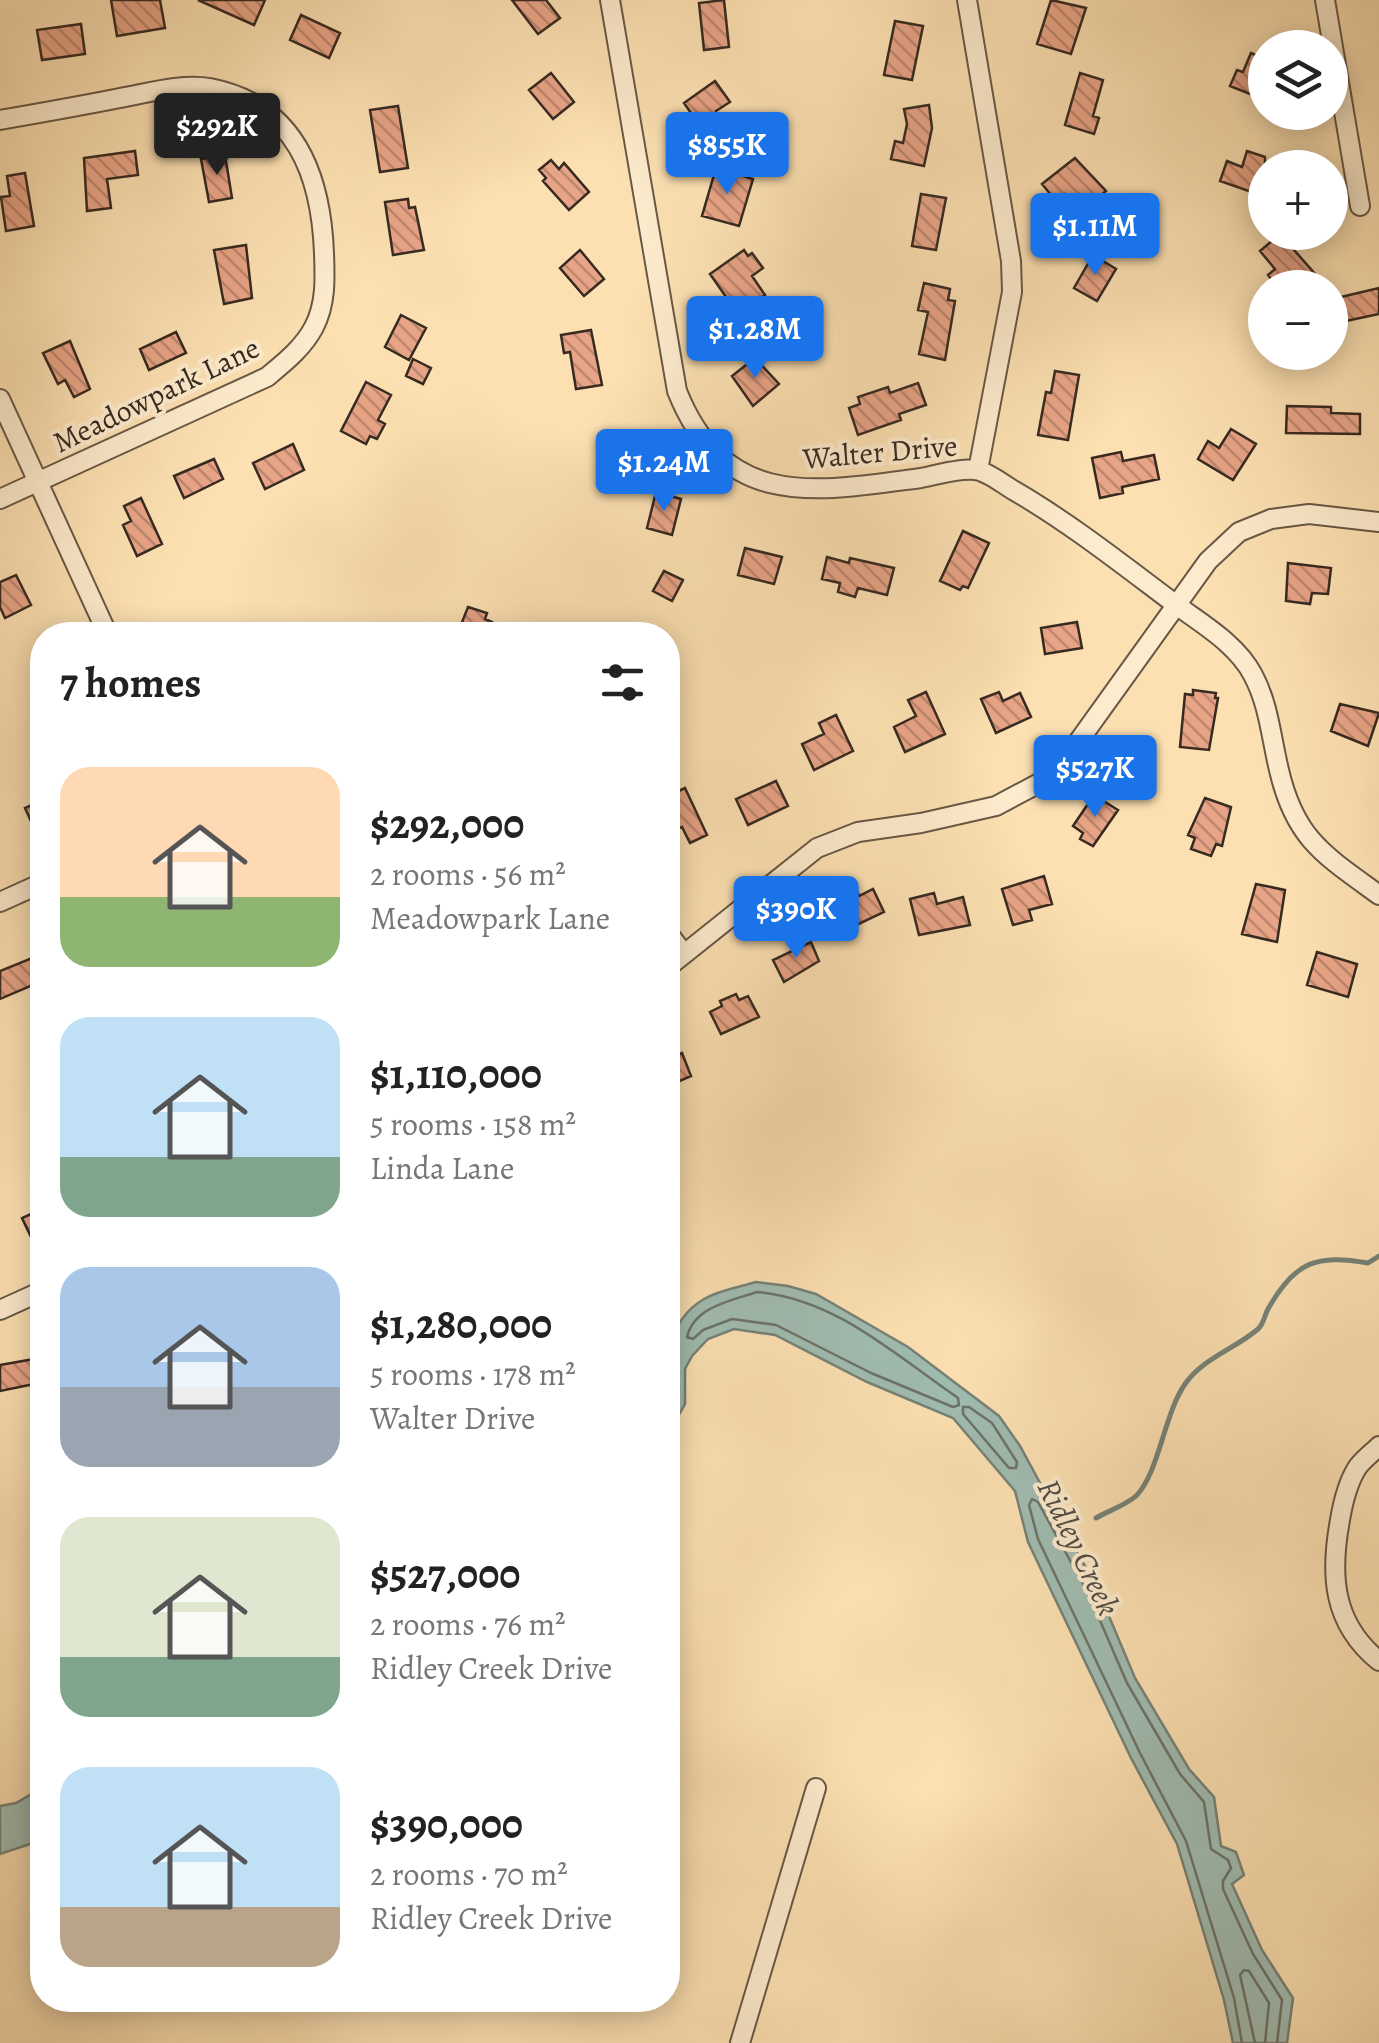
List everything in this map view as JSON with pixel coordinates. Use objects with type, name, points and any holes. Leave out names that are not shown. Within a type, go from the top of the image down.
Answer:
[{"type":"street","name":"Walter Drive","points":[[610,0],[677,394],[695,429],[721,458],[756,480],[801,490],[978,470],[1034,502],[1219,636],[1252,672],[1270,719],[1289,808],[1300,830],[1318,850],[1379,895]]},
{"type":"street","points":[[967,0],[1012,262],[1012,292],[978,470]]},
{"type":"street","points":[[1324,0],[1360,206]]},
{"type":"street","name":"Meadowpark Lane","points":[[0,120],[174,88],[208,88],[248,100],[286,129],[308,160],[324,228],[326,289],[314,327],[296,352],[267,377],[0,499]]},
{"type":"street","points":[[0,399],[102,622]]},
{"type":"street","points":[[680,957],[817,848],[858,832],[996,806],[1043,780],[1073,750],[1208,561],[1239,532],[1271,519],[1310,514],[1379,522]]},
{"type":"street","points":[[0,902],[30,888]]},
{"type":"street","points":[[680,949],[684,954]]},
{"type":"street","points":[[0,1310],[30,1296]]},
{"type":"street","points":[[1379,1446],[1358,1466],[1344,1497],[1334,1584],[1348,1625],[1379,1662]]},
{"type":"street","points":[[740,2043],[816,1788]]},
{"type":"water","points":[[756,1282],[816,1294],[908,1347],[999,1416],[1020,1446],[1098,1590],[1135,1678],[1189,1769],[1214,1797],[1221,1846],[1236,1852],[1244,1875],[1232,1884],[1262,1950],[1293,1998],[1287,2043],[1233,2043],[1177,1844],[1131,1758],[1028,1542],[1015,1491],[953,1418],[867,1382],[775,1335],[734,1329],[708,1339],[685,1369],[685,1404],[680,1413],[680,1323],[689,1310],[723,1291]]},
{"type":"water","points":[[30,1795],[30,1844],[0,1854],[0,1806]]},
{"type":"building","points":[[111,0],[160,0],[165,28],[117,36]]},
{"type":"building","points":[[198,0],[265,0],[254,25]]},
{"type":"building","points":[[512,0],[546,0],[560,18],[538,34]]},
{"type":"building","points":[[724,0],[729,47],[704,50],[699,3]]},
{"type":"building","points":[[1051,0],[1086,8],[1071,54],[1037,44]]},
{"type":"building","points":[[301,15],[340,33],[329,58],[290,40]]},
{"type":"building","points":[[895,21],[923,26],[912,80],[884,75]]},
{"type":"building","points":[[81,24],[85,54],[42,60],[37,30]]},
{"type":"building","points":[[1248,60],[1248,93],[1230,86],[1237,70],[1243,72]]},
{"type":"building","points":[[551,73],[574,102],[553,119],[529,90]]},
{"type":"building","points":[[1080,73],[1103,80],[1093,116],[1099,118],[1094,134],[1065,125]]},
{"type":"building","points":[[715,81],[730,102],[716,111],[730,131],[712,143],[684,103]]},
{"type":"building","points":[[929,105],[932,128],[924,166],[891,159],[895,141],[903,143],[907,124],[904,109]]},
{"type":"building","points":[[398,106],[408,168],[380,172],[370,110]]},
{"type":"building","points":[[135,151],[138,175],[107,179],[111,208],[87,211],[84,158]]},
{"type":"building","points":[[1248,151],[1248,191],[1220,181],[1227,161],[1242,167]]},
{"type":"building","points":[[225,155],[232,198],[209,202],[201,159]]},
{"type":"building","points":[[1075,158],[1106,191],[1099,197],[1106,206],[1087,222],[1065,194],[1056,201],[1042,184]]},
{"type":"building","points":[[551,160],[559,169],[564,163],[589,192],[569,210],[543,181],[546,178],[539,170]]},
{"type":"building","points":[[716,168],[753,179],[739,226],[702,216]]},
{"type":"building","points":[[25,173],[34,226],[6,231],[1,197],[10,196],[7,176]]},
{"type":"building","points":[[921,194],[946,198],[936,250],[912,246]]},
{"type":"building","points":[[408,199],[409,208],[415,207],[424,250],[393,255],[385,202]]},
{"type":"building","points":[[246,245],[252,298],[224,304],[214,250]]},
{"type":"building","points":[[580,250],[604,279],[584,296],[560,268]]},
{"type":"building","points":[[744,250],[748,256],[752,253],[763,268],[752,276],[765,295],[738,314],[710,274]]},
{"type":"building","points":[[1294,250],[1312,270],[1274,270],[1260,251]]},
{"type":"building","points":[[1093,255],[1116,269],[1097,301],[1074,288]]},
{"type":"building","points":[[924,283],[950,289],[948,300],[955,301],[945,360],[919,354],[928,312],[918,310]]},
{"type":"building","points":[[1379,288],[1379,314],[1348,321],[1348,295]]},
{"type":"building","points":[[401,315],[426,328],[409,360],[385,347]]},
{"type":"building","points":[[591,330],[602,385],[576,389],[570,352],[564,353],[561,335]]},
{"type":"building","points":[[176,332],[186,353],[149,370],[140,349]]},
{"type":"building","points":[[70,341],[90,389],[74,397],[65,380],[58,384],[43,353]]},
{"type":"building","points":[[755,358],[779,384],[753,406],[732,376]]},
{"type":"building","points":[[413,359],[431,368],[423,384],[406,376]]},
{"type":"building","points":[[1055,371],[1079,375],[1068,440],[1038,435],[1046,392],[1051,393]]},
{"type":"building","points":[[366,382],[391,395],[378,420],[385,424],[377,439],[370,436],[366,444],[341,431]]},
{"type":"building","points":[[918,383],[926,405],[899,414],[901,420],[858,435],[849,408],[860,404],[858,397],[888,387],[890,393]]},
{"type":"building","points":[[1287,406],[1331,407],[1331,413],[1360,414],[1360,434],[1286,433]]},
{"type":"building","points":[[1231,429],[1256,444],[1233,480],[1198,459],[1208,441],[1219,448]]},
{"type":"building","points":[[598,440],[637,441],[636,468],[598,467]]},
{"type":"building","points":[[293,444],[304,470],[265,489],[253,463]]},
{"type":"building","points":[[1121,452],[1123,461],[1154,455],[1159,479],[1122,487],[1123,493],[1100,498],[1092,458]]},
{"type":"building","points":[[214,459],[223,479],[184,498],[174,476]]},
{"type":"building","points":[[656,492],[681,499],[672,535],[647,528]]},
{"type":"building","points":[[141,498],[162,544],[137,556],[123,525],[131,521],[124,506]]},
{"type":"building","points":[[963,531],[989,543],[968,588],[963,586],[960,590],[940,581]]},
{"type":"building","points":[[745,548],[782,557],[774,584],[738,575]]},
{"type":"building","points":[[827,557],[894,568],[887,595],[858,588],[855,597],[838,592],[840,583],[822,579]]},
{"type":"building","points":[[1288,563],[1331,568],[1328,594],[1312,593],[1310,604],[1286,601]]},
{"type":"building","points":[[664,571],[683,580],[672,601],[653,591]]},
{"type":"building","points":[[16,575],[31,605],[5,618],[0,607],[0,582]]},
{"type":"building","points":[[468,607],[487,613],[485,619],[492,622],[462,622]]},
{"type":"building","points":[[1077,622],[1082,648],[1045,654],[1041,628]]},
{"type":"building","points":[[1193,690],[1216,693],[1218,698],[1209,750],[1180,747],[1185,694],[1193,695]]},
{"type":"building","points":[[926,692],[945,734],[905,752],[894,727],[916,716],[908,700]]},
{"type":"building","points":[[999,692],[1003,701],[1020,693],[1031,717],[996,733],[981,699]]},
{"type":"building","points":[[1340,704],[1379,713],[1368,746],[1331,731]]},
{"type":"building","points":[[836,715],[853,751],[814,770],[802,744],[824,734],[819,723]]},
{"type":"building","points":[[776,781],[788,806],[748,825],[736,799]]},
{"type":"building","points":[[685,788],[707,835],[690,843],[680,828],[680,790]]},
{"type":"building","points":[[1094,795],[1118,810],[1093,846],[1080,839],[1083,833],[1073,826]]},
{"type":"building","points":[[1205,798],[1231,807],[1222,846],[1216,844],[1211,856],[1191,849],[1195,838],[1188,835]]},
{"type":"building","points":[[1044,876],[1052,904],[1029,910],[1032,920],[1013,925],[1002,889]]},
{"type":"building","points":[[854,884],[859,896],[873,889],[884,912],[846,930],[830,895]]},
{"type":"building","points":[[1256,884],[1285,890],[1277,942],[1242,934]]},
{"type":"building","points":[[934,893],[937,904],[963,897],[970,925],[919,935],[910,899]]},
{"type":"building","points":[[811,942],[819,961],[784,982],[773,960]]},
{"type":"building","points":[[1317,952],[1357,964],[1348,997],[1307,985]]},
{"type":"building","points":[[30,959],[30,986],[0,999],[0,971]]},
{"type":"building","points":[[736,994],[739,1000],[748,996],[759,1017],[721,1034],[710,1012],[722,1006],[720,1001]]},
{"type":"building","points":[[680,1054],[691,1076],[680,1081]]},
{"type":"building","points":[[30,1214],[30,1235],[22,1218]]},
{"type":"building","points":[[30,1360],[30,1385],[0,1391],[0,1365]]},
{"type":"waterway","name":"Ridley Creek","points":[[1096,1518],[1136,1496],[1150,1473],[1185,1384],[1201,1367],[1262,1325],[1288,1280],[1321,1261],[1368,1263],[1379,1256]]},
{"type":"waterway","name":"Ridley Creek","points":[[1059,1533],[1076,1530]]}]
